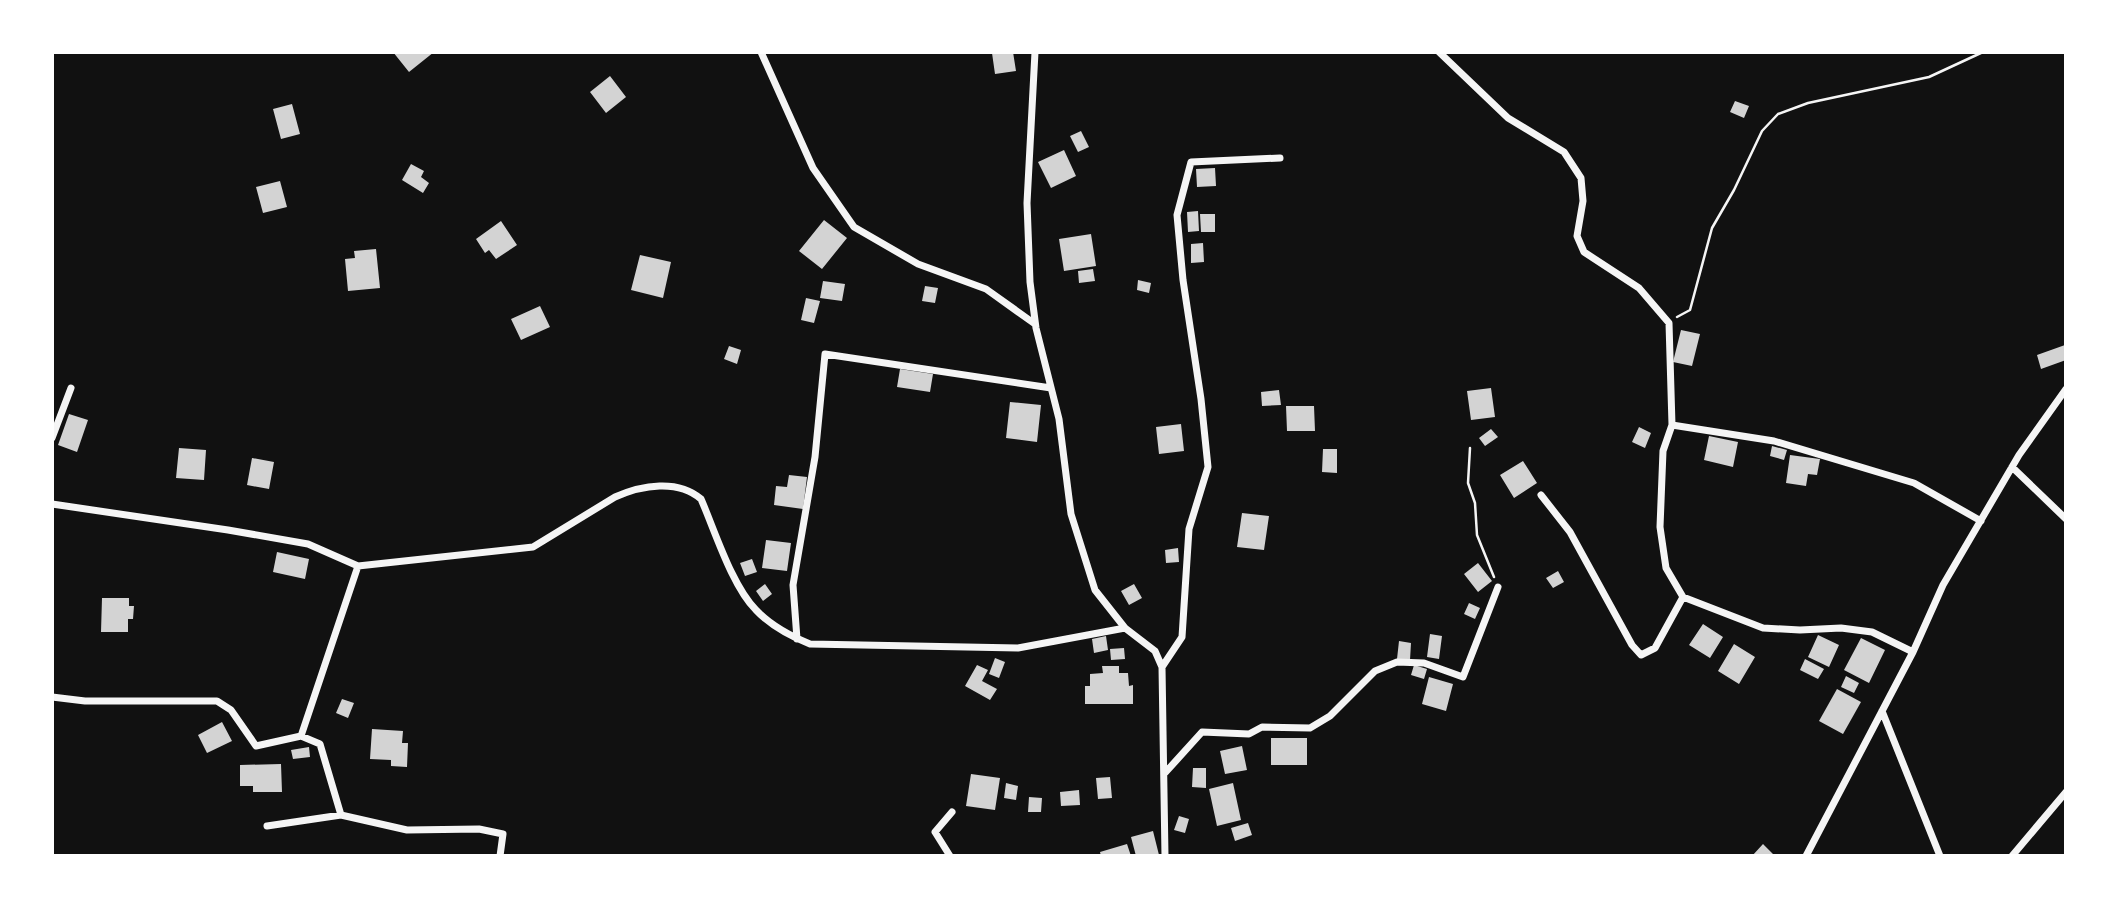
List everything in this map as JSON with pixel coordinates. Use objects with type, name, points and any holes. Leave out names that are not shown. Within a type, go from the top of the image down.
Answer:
[{"type":"street","points":[[761,52],[813,168],[854,227],[918,264],[986,289],[1035,324]]},
{"type":"street","points":[[1035,52],[1027,203],[1030,282],[1035,324],[1059,419],[1071,514],[1095,590],[1125,628],[1155,651],[1163,667],[1164,856]]},
{"type":"street","points":[[1439,52],[1508,118],[1564,152],[1581,178],[1584,201],[1577,236],[1584,252],[1639,288],[1669,323],[1672,425],[1663,451],[1660,527],[1667,568],[1683,597],[1763,628],[1842,628],[1872,632],[1913,652]]},
{"type":"street","points":[[1163,667],[1182,638],[1189,529],[1208,467],[1201,399],[1182,280],[1177,215],[1191,162],[1280,158]]},
{"type":"street","points":[[797,639],[793,584],[815,457],[825,354],[1051,388]]},
{"type":"street","points":[[52,438],[71,387]]},
{"type":"street","points":[[1806,856],[1913,652],[1942,585],[2012,467],[2066,389]]},
{"type":"street","points":[[1672,425],[1774,441],[1914,483],[1981,521]]},
{"type":"street","points":[[2012,467],[2066,519]]},
{"type":"street","points":[[52,504],[308,544],[358,566],[533,547],[615,497],[629,491],[672,485],[691,490],[701,499],[740,588],[755,610],[784,633],[810,644],[1018,648],[1125,628]]},
{"type":"street","points":[[1541,495],[1570,532],[1632,645],[1641,655],[1655,648],[1683,597]]},
{"type":"street","points":[[301,736],[358,566]]},
{"type":"street","points":[[1164,775],[1202,732],[1249,734],[1262,727],[1310,729],[1330,716],[1375,671],[1397,662],[1424,663],[1463,677],[1498,587]]},
{"type":"street","points":[[52,697],[85,701],[217,701],[231,710],[256,746],[301,736],[320,744],[341,816]]},
{"type":"street","points":[[1882,712],[1940,856]]},
{"type":"street","points":[[2012,856],[2066,792]]},
{"type":"street","points":[[950,856],[935,832],[952,812]]},
{"type":"street","points":[[267,826],[341,816],[407,830],[479,829],[503,834],[500,856]]},
{"type":"path","points":[[1669,323],[1690,310],[1712,228],[1734,190],[1762,131],[1778,114],[1808,103],[1929,78],[1983,52]]},
{"type":"path","points":[[1470,448],[1468,483],[1475,503],[1477,535],[1498,587]]},
{"type":"building","points":[[393,52],[434,52],[409,72]]},
{"type":"building","points":[[993,52],[1013,52],[1016,71],[995,74]]},
{"type":"building","points":[[610,76],[626,97],[606,113],[590,92]]},
{"type":"building","points":[[1735,101],[1749,106],[1744,118],[1730,112]]},
{"type":"building","points":[[292,104],[300,134],[281,139],[273,109]]},
{"type":"building","points":[[1081,131],[1089,147],[1078,152],[1070,136]]},
{"type":"building","points":[[1064,150],[1076,176],[1051,188],[1038,162]]},
{"type":"building","points":[[411,164],[424,171],[421,177],[429,183],[423,193],[402,180]]},
{"type":"building","points":[[1215,168],[1216,186],[1197,187],[1196,169]]},
{"type":"building","points":[[280,181],[287,207],[263,213],[256,187]]},
{"type":"building","points":[[1198,211],[1199,231],[1188,232],[1187,212]]},
{"type":"building","points":[[1200,214],[1215,214],[1215,232],[1201,232]]},
{"type":"building","points":[[824,220],[847,238],[822,269],[799,251]]},
{"type":"building","points":[[501,221],[517,245],[496,259],[489,250],[485,253],[476,239]]},
{"type":"building","points":[[1091,234],[1096,266],[1064,271],[1059,239]]},
{"type":"building","points":[[1203,243],[1204,262],[1191,263],[1191,244]]},
{"type":"building","points":[[376,249],[380,288],[348,291],[345,259],[355,258],[354,251]]},
{"type":"building","points":[[640,255],[671,262],[663,298],[631,290]]},
{"type":"building","points":[[1093,269],[1095,281],[1079,283],[1078,271]]},
{"type":"building","points":[[1138,280],[1151,283],[1149,293],[1137,290]]},
{"type":"building","points":[[823,281],[845,284],[842,301],[820,298]]},
{"type":"building","points":[[925,286],[938,288],[935,303],[922,301]]},
{"type":"building","points":[[806,298],[820,301],[814,323],[801,320]]},
{"type":"building","points":[[540,306],[550,327],[521,340],[511,319]]},
{"type":"building","points":[[1681,330],[1700,334],[1692,366],[1673,362]]},
{"type":"building","points":[[2065,345],[2066,360],[2041,369],[2037,355]]},
{"type":"building","points":[[729,346],[741,350],[737,364],[724,359]]},
{"type":"building","points":[[900,369],[933,374],[930,392],[897,387]]},
{"type":"building","points":[[1491,388],[1495,417],[1471,420],[1467,391]]},
{"type":"building","points":[[1279,390],[1281,405],[1262,406],[1261,392]]},
{"type":"building","points":[[1010,402],[1041,405],[1037,442],[1006,438]]},
{"type":"building","points":[[1286,406],[1314,406],[1315,431],[1287,431]]},
{"type":"building","points":[[69,414],[88,420],[77,452],[58,445]]},
{"type":"building","points":[[1181,424],[1184,451],[1159,454],[1156,427]]},
{"type":"building","points":[[1639,427],[1651,433],[1645,448],[1632,442]]},
{"type":"building","points":[[1491,429],[1498,437],[1485,446],[1479,438]]},
{"type":"building","points":[[1709,436],[1738,442],[1733,467],[1704,460]]},
{"type":"building","points":[[1772,446],[1787,450],[1784,460],[1770,456]]},
{"type":"building","points":[[179,448],[206,450],[204,480],[176,478]]},
{"type":"building","points":[[1323,449],[1337,449],[1337,473],[1322,472]]},
{"type":"building","points":[[1790,455],[1820,459],[1817,475],[1808,474],[1806,486],[1786,483]]},
{"type":"building","points":[[252,458],[274,462],[269,489],[247,485]]},
{"type":"building","points":[[1523,461],[1537,483],[1514,498],[1500,475]]},
{"type":"building","points":[[789,475],[807,477],[803,509],[774,505],[776,486],[787,487]]},
{"type":"building","points":[[1242,513],[1269,516],[1264,550],[1237,547]]},
{"type":"building","points":[[766,540],[791,543],[787,571],[762,568]]},
{"type":"building","points":[[1178,548],[1179,562],[1166,563],[1165,550]]},
{"type":"building","points":[[277,552],[309,559],[305,579],[273,572]]},
{"type":"building","points":[[752,559],[757,572],[745,576],[740,563]]},
{"type":"building","points":[[1478,563],[1492,581],[1478,592],[1464,574]]},
{"type":"building","points":[[1558,571],[1564,582],[1553,588],[1546,578]]},
{"type":"building","points":[[765,584],[772,594],[763,601],[756,591]]},
{"type":"building","points":[[1134,584],[1142,598],[1129,605],[1121,591]]},
{"type":"building","points":[[102,598],[129,598],[129,606],[134,606],[133,619],[128,619],[128,632],[101,632]]},
{"type":"building","points":[[1469,603],[1480,608],[1475,619],[1464,614]]},
{"type":"building","points":[[1703,624],[1723,637],[1710,658],[1689,645]]},
{"type":"building","points":[[1430,634],[1442,636],[1439,659],[1427,657]]},
{"type":"building","points":[[1818,635],[1839,645],[1829,667],[1808,657]]},
{"type":"building","points":[[1106,636],[1108,650],[1094,653],[1092,639]]},
{"type":"building","points":[[1861,638],[1885,650],[1869,683],[1844,670]]},
{"type":"building","points":[[1399,641],[1411,643],[1410,660],[1397,659]]},
{"type":"building","points":[[1734,644],[1755,657],[1739,684],[1718,671]]},
{"type":"building","points":[[1124,648],[1125,659],[1111,660],[1110,649]]},
{"type":"building","points":[[995,658],[1005,662],[999,678],[989,674]]},
{"type":"building","points":[[1805,659],[1824,669],[1818,679],[1800,670]]},
{"type":"building","points":[[977,665],[988,670],[982,681],[997,689],[990,700],[965,686]]},
{"type":"building","points":[[1414,665],[1427,669],[1424,679],[1411,675]]},
{"type":"building","points":[[1102,666],[1119,666],[1119,673],[1128,673],[1129,686],[1133,685],[1133,704],[1085,704],[1085,686],[1090,686],[1090,674],[1103,673]]},
{"type":"building","points":[[1846,676],[1859,683],[1854,693],[1841,687]]},
{"type":"building","points":[[1429,677],[1453,684],[1446,711],[1422,704]]},
{"type":"building","points":[[1837,689],[1861,702],[1843,734],[1819,721]]},
{"type":"building","points":[[342,699],[354,703],[348,718],[336,713]]},
{"type":"building","points":[[222,722],[232,741],[207,753],[198,735]]},
{"type":"building","points":[[372,729],[403,731],[402,743],[408,743],[407,767],[391,766],[391,760],[370,759]]},
{"type":"building","points":[[1271,738],[1307,738],[1307,765],[1271,765]]},
{"type":"building","points":[[1242,746],[1247,770],[1225,774],[1220,751]]},
{"type":"building","points":[[309,747],[310,757],[293,759],[291,750]]},
{"type":"building","points":[[281,764],[282,792],[253,792],[253,786],[240,786],[240,765]]},
{"type":"building","points":[[1193,768],[1206,768],[1206,788],[1192,787]]},
{"type":"building","points":[[971,774],[1000,778],[995,810],[966,806]]},
{"type":"building","points":[[1110,777],[1112,798],[1098,799],[1096,778]]},
{"type":"building","points":[[1006,783],[1018,786],[1016,800],[1004,798]]},
{"type":"building","points":[[1233,783],[1241,820],[1217,826],[1209,789]]},
{"type":"building","points":[[1079,790],[1080,805],[1061,806],[1060,792]]},
{"type":"building","points":[[1029,797],[1042,798],[1041,812],[1028,812]]},
{"type":"building","points":[[1179,816],[1189,819],[1185,833],[1174,830]]},
{"type":"building","points":[[1248,823],[1252,835],[1235,841],[1231,828]]},
{"type":"building","points":[[1153,831],[1159,855],[1136,856],[1131,837]]},
{"type":"building","points":[[1127,844],[1131,856],[1101,856],[1100,852]]},
{"type":"building","points":[[1763,844],[1775,856],[1752,856]]}]
